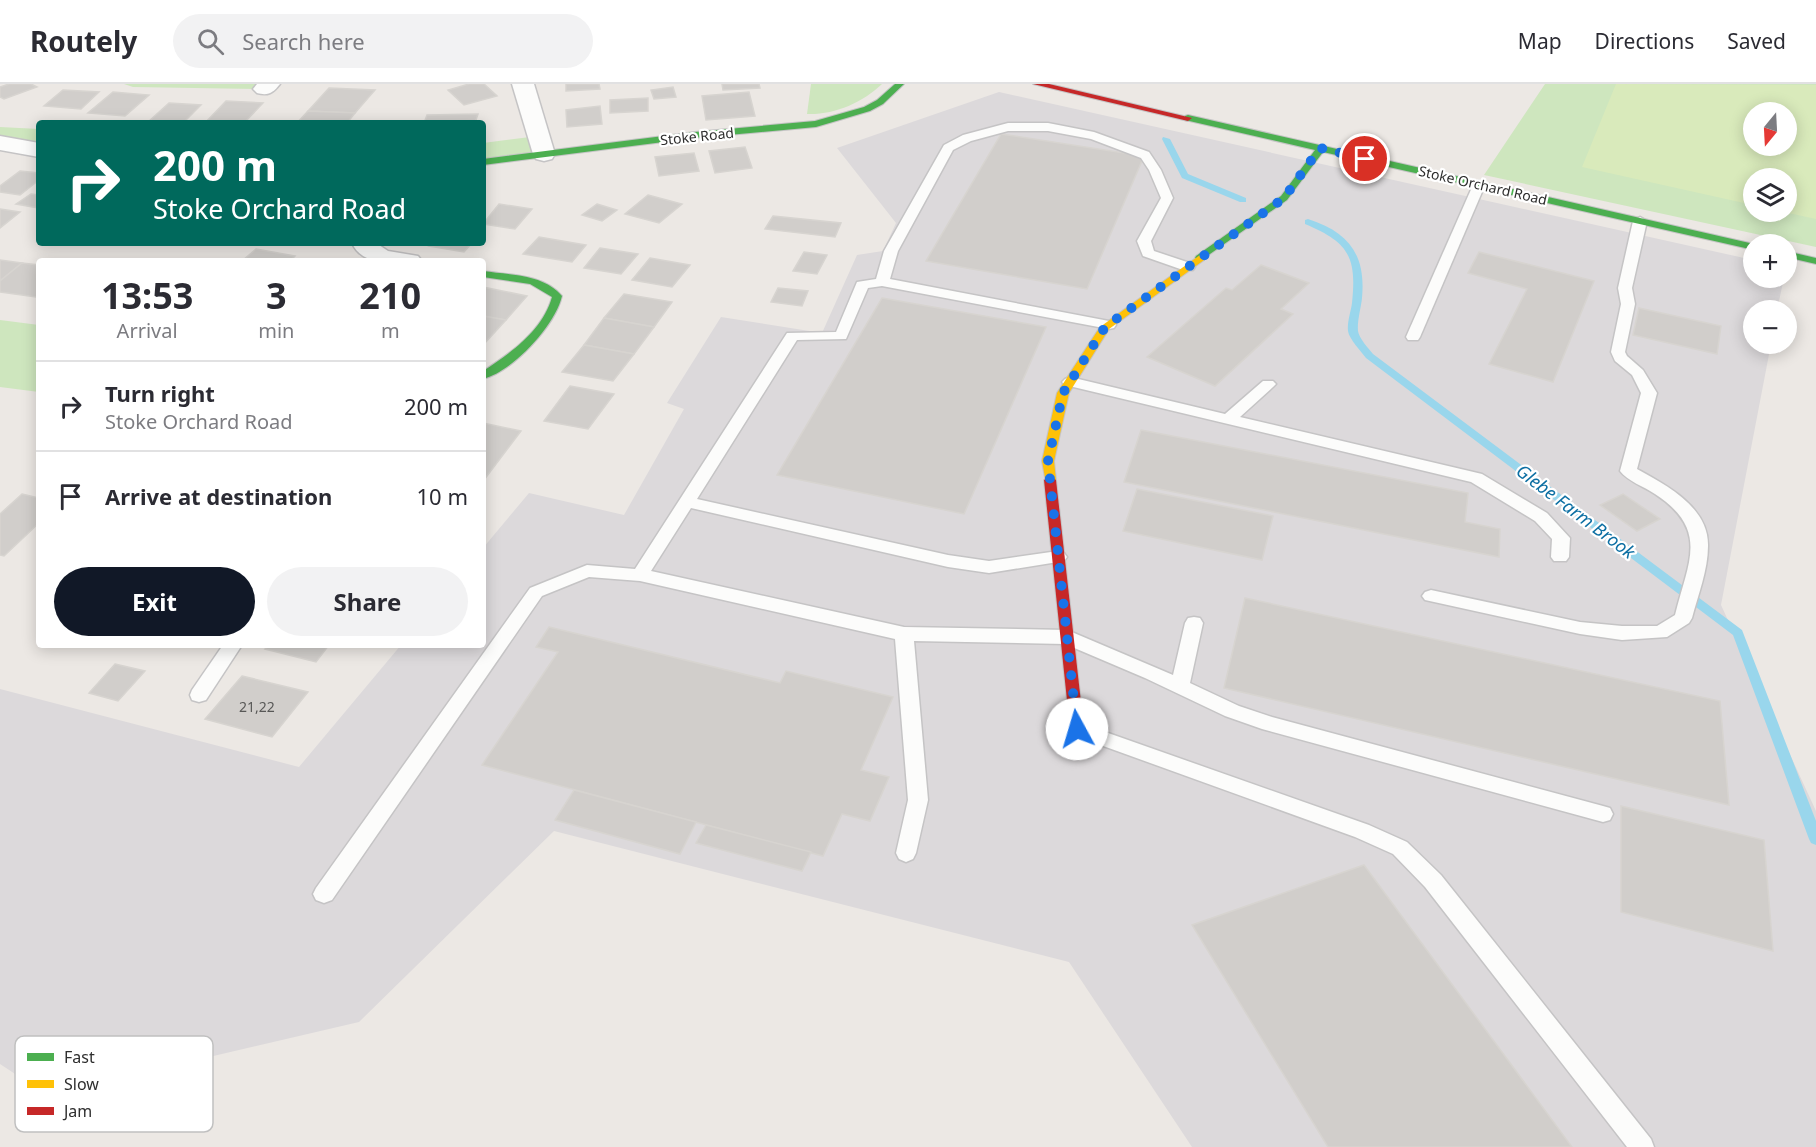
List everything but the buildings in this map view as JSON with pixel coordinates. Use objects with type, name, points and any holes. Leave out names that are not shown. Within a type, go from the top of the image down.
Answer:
[{"type":"street","points":[[523,84],[544,154]]},
{"type":"street","name":"Stoke Road","points":[[486,162],[695,135],[816,124],[867,109],[880,102],[900,84]]},
{"type":"street","name":"Stoke Orchard Road","points":[[1037,84],[1743,244]]},
{"type":"street","points":[[4,148],[36,150]]},
{"type":"street","points":[[1077,729],[1048,461],[1063,393],[1108,325],[1284,198],[1320,148]]},
{"type":"street","points":[[366,246],[374,255],[392,258]]},
{"type":"street","points":[[1797,257],[1816,261]]},
{"type":"street","points":[[486,274],[538,283],[553,291],[558,302],[556,308],[537,332],[507,362],[486,374]]},
{"type":"lane","points":[[882,282],[891,251],[948,148],[967,138],[1008,127],[1048,127],[1094,136],[1145,155],[1155,170],[1167,198],[1144,241],[1148,253],[1188,267]]},
{"type":"lane","points":[[1413,337],[1479,185]]},
{"type":"lane","points":[[1431,596],[1580,628],[1622,633],[1661,632],[1683,618],[1700,544],[1696,525],[1678,503],[1658,488],[1628,471],[1649,393],[1638,373],[1620,358],[1618,352],[1628,304],[1625,288],[1640,221]]},
{"type":"lane","points":[[640,575],[792,336],[841,336],[862,285],[882,282],[1108,325]]},
{"type":"lane","points":[[1070,382],[1476,478],[1541,517],[1561,538],[1560,557]]},
{"type":"lane","points":[[1229,419],[1268,384]]},
{"type":"lane","points":[[686,502],[948,561],[988,567],[1058,557]]},
{"type":"lane","points":[[324,894],[536,592],[587,571],[640,575],[904,634],[1067,637],[1116,657],[1232,711],[1269,724],[1603,814]]},
{"type":"lane","points":[[1180,687],[1194,622]]},
{"type":"lane","points":[[904,634],[918,800],[906,853]]},
{"type":"lane","points":[[199,695],[231,648]]},
{"type":"lane","points":[[1077,729],[1362,831],[1400,848],[1433,881],[1642,1147]]},
{"type":"shaded area","points":[[999,92],[1743,258],[1743,288],[1782,288],[1779,300],[1743,300],[1743,354],[1769,354],[1721,605],[1816,811],[1816,1147],[1192,1147],[1069,962],[554,831],[359,1022],[213,1056],[213,1036],[15,1036],[15,1074],[0,1064],[0,689],[299,767],[398,648],[486,648],[486,544],[529,493],[624,515],[684,409],[667,403],[721,317],[822,333],[857,255],[883,251],[896,223],[837,148]]},
{"type":"green space","points":[[124,84],[269,84],[264,89],[133,87]]},
{"type":"green space","points":[[811,84],[882,84],[866,97],[837,110],[807,114]]},
{"type":"green space","points":[[1545,84],[1816,84],[1816,247],[1797,243],[1797,234],[1756,234],[1484,175]]},
{"type":"green space","points":[[1616,84],[1816,85],[1816,219],[1797,215],[1797,168],[1743,168],[1743,203],[1582,167]]},
{"type":"green space","points":[[0,127],[36,129],[36,149],[0,143]]},
{"type":"green space","points":[[538,136],[544,154],[486,162],[486,143]]},
{"type":"green space","points":[[0,320],[36,325],[36,392],[0,387]]},
{"type":"waterway","name":"Glebe Farm Brook","points":[[1166,139],[1185,176],[1243,200]]},
{"type":"waterway","name":"Glebe Farm Brook","points":[[1308,222],[1337,236],[1347,245],[1353,256],[1358,281],[1353,332],[1369,356],[1738,633],[1816,839]]},
{"type":"traffic: fast","points":[[486,162],[695,135],[816,124],[867,109],[880,102],[900,84]]},
{"type":"traffic: fast","points":[[1188,118],[1743,244]]},
{"type":"traffic: fast","points":[[1200,258],[1284,198],[1320,149]]},
{"type":"traffic: fast","points":[[1797,257],[1816,261]]},
{"type":"traffic: fast","points":[[486,274],[533,282],[542,285],[557,296],[554,308],[539,331],[505,362],[486,374]]},
{"type":"traffic: slow","points":[[1050,480],[1048,461],[1063,393],[1105,327],[1200,258]]},
{"type":"traffic: jam","points":[[1037,84],[1188,118]]},
{"type":"traffic: jam","points":[[1050,480],[1077,729]]},
{"type":"route","points":[[1077,729],[1048,461],[1063,393],[1105,327],[1284,198],[1320,148],[1365,159]]}]
